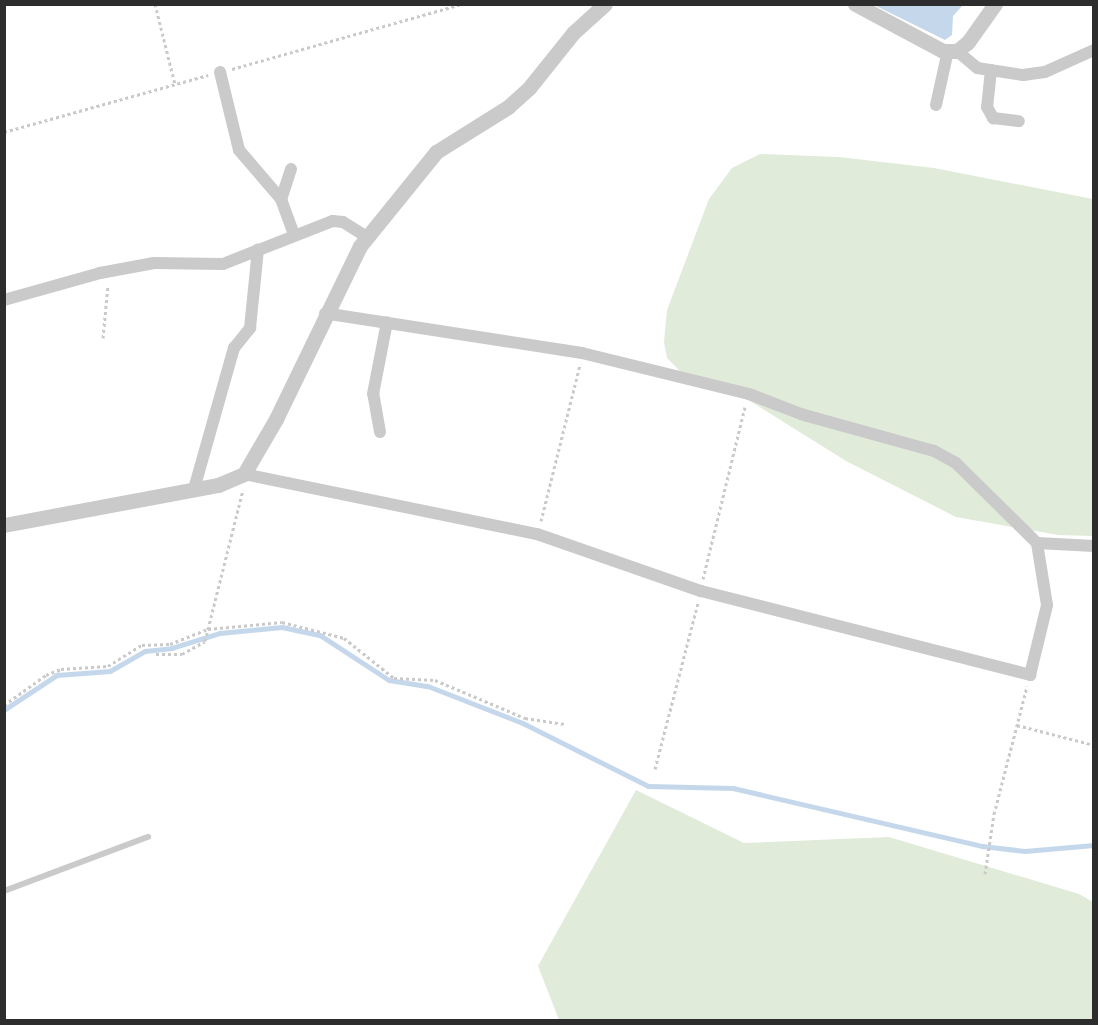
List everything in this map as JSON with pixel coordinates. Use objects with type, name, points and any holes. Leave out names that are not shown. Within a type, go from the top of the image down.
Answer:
[{"type":"street","points":[[241,475],[276,419],[325,313],[367,237],[436,152],[508,107],[529,88],[573,33],[605,4]]},
{"type":"street","points":[[855,4],[929,46],[952,51],[977,68],[1023,75],[1045,72],[1094,50]]},
{"type":"street","points":[[936,105],[952,51],[968,42],[995,4]]},
{"type":"street","points":[[991,70],[987,107],[993,118],[1019,122]]},
{"type":"street","points":[[220,72],[239,150],[281,199],[294,235]]},
{"type":"street","points":[[281,199],[291,169]]},
{"type":"street","points":[[4,300],[109,272],[154,263],[223,264],[333,221],[343,222],[367,237]]},
{"type":"street","points":[[194,489],[234,348],[250,328],[258,249]]},
{"type":"street","points":[[4,525],[194,489],[241,475],[537,534],[700,591],[1030,675],[1047,605],[1037,543],[956,463],[934,451],[801,414],[749,394],[582,353],[325,313]]},
{"type":"street","points":[[380,432],[374,394],[387,322]]},
{"type":"street","points":[[1037,543],[1094,546]]},
{"type":"lane","points":[[4,891],[148,837]]},
{"type":"path","points":[[155,4],[176,84]]},
{"type":"path","points":[[103,338],[109,272]]},
{"type":"path","points":[[537,534],[582,353]]},
{"type":"path","points":[[655,769],[749,394]]},
{"type":"path","points":[[156,654],[182,654],[205,641],[243,490],[241,475]]},
{"type":"path","points":[[4,705],[46,675],[62,669],[108,666],[142,645],[170,644],[208,629],[297,624],[344,638],[394,678],[435,680],[525,718],[565,724]]},
{"type":"path","points":[[985,874],[994,814],[1030,675]]},
{"type":"path","points":[[1017,725],[1094,745]]},
{"type":"green space","points":[[760,154],[839,157],[934,168],[1093,199],[1093,536],[1058,535],[956,517],[846,461],[750,401],[682,373],[667,358],[664,342],[667,310],[709,199],[732,168]]},
{"type":"green space","points":[[636,790],[744,843],[889,837],[1079,894],[1093,902],[1093,1020],[559,1020],[538,966]]},
{"type":"water","points":[[874,5],[963,5],[953,16],[952,35],[945,40]]},
{"type":"waterway","points":[[4,710],[57,675],[110,671],[145,651],[172,648],[220,633],[282,627],[320,635],[389,680],[428,686],[523,723],[648,786],[733,788],[982,846],[1025,851],[1094,845]]}]
